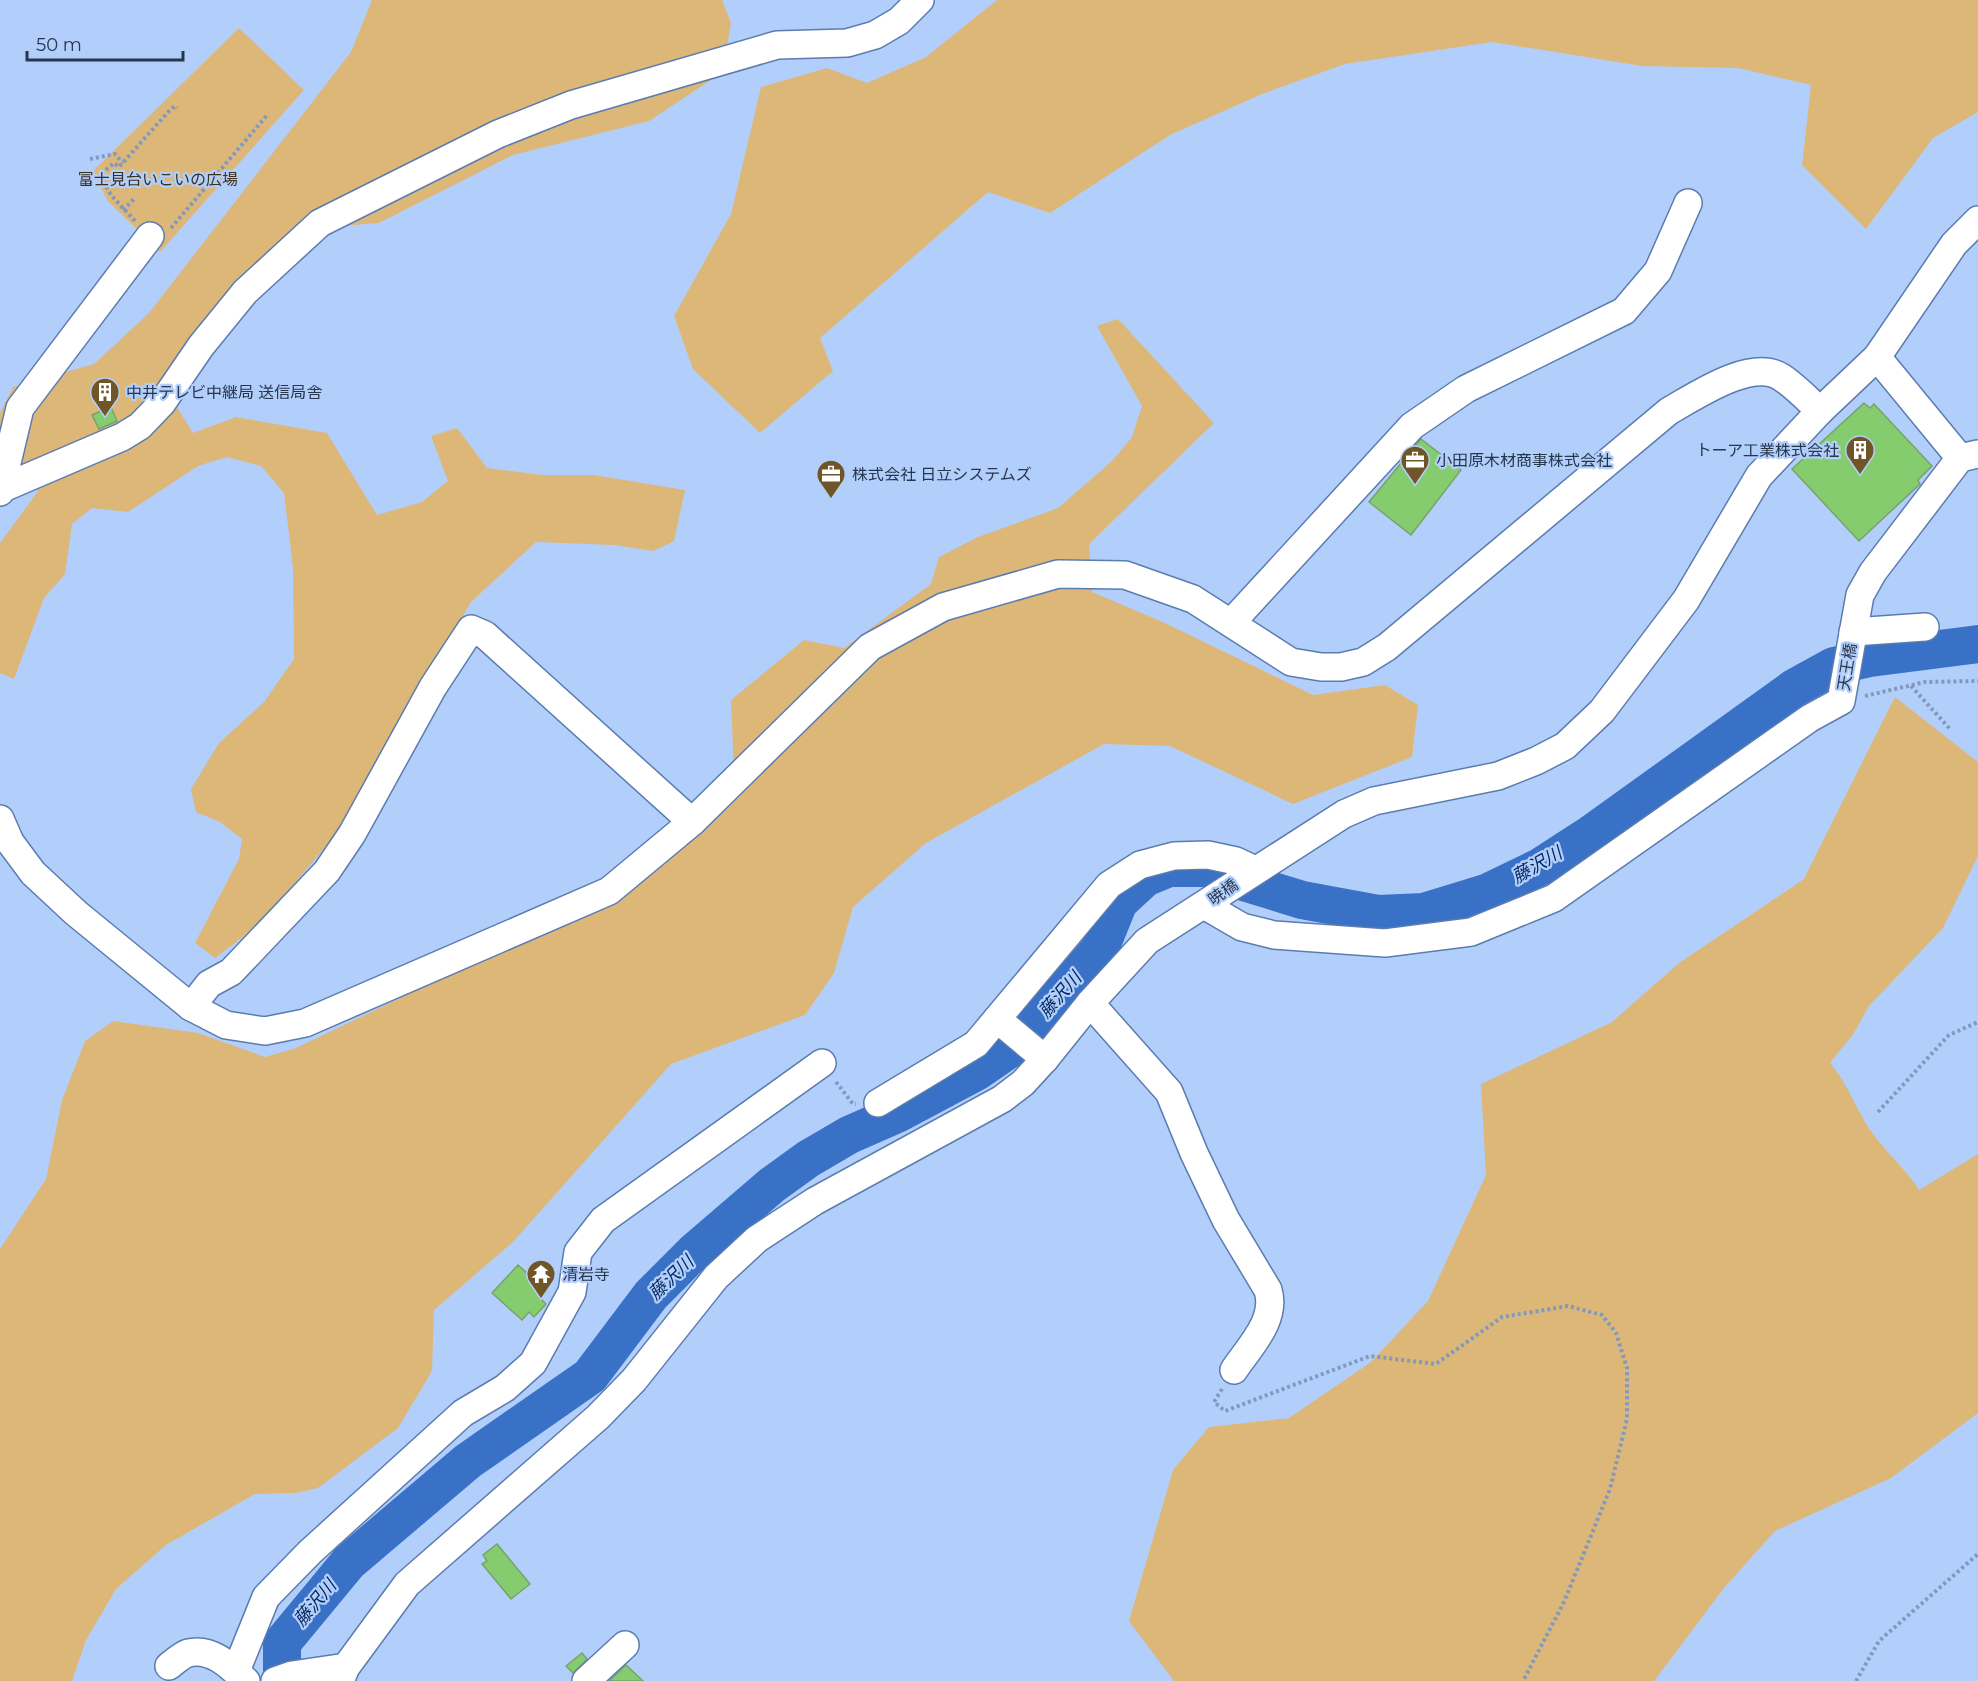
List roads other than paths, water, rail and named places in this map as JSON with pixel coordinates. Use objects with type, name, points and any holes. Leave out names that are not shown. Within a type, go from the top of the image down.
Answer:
[{"type":"street","points":[[2,490],[122,437],[140,426],[162,403],[201,346],[245,292],[320,223],[498,134],[571,105],[777,45],[847,43],[875,35],[899,21],[920,0]]},
{"type":"street","points":[[1231,623],[1412,426],[1466,389],[1624,311],[1658,271],[1688,202]]},
{"type":"street","name":"暁橋","points":[[343,1674],[407,1584],[598,1417],[634,1380],[716,1277],[758,1239],[815,1202],[1002,1099],[1023,1083],[1039,1055],[1147,941],[1344,814],[1374,801],[1497,776],[1536,761],[1565,746],[1602,711],[1686,600],[1759,476],[1820,411],[1876,357],[1954,244],[1978,220]]},
{"type":"street","points":[[2,490],[20,408],[150,236]]},
{"type":"street","points":[[1876,357],[1969,456]]},
{"type":"street","points":[[0,819],[10,843],[33,873],[76,913],[191,1007],[226,1025],[265,1031],[305,1023],[609,891],[692,822],[870,647],[943,607],[1058,574],[1125,575],[1193,599],[1291,662],[1321,668],[1363,662],[1387,647],[1669,411],[1719,384],[1755,371],[1780,376],[1820,411]]},
{"type":"street","name":"天王橋","points":[[1198,909],[1242,927],[1274,935],[1385,943],[1471,932],[1554,898],[1810,718],[1841,701],[1860,596],[1873,572],[1969,456]]},
{"type":"street","points":[[1852,632],[1925,627]]},
{"type":"street","points":[[191,1007],[209,984],[231,972],[327,871],[352,834],[432,687],[471,629],[485,635],[692,822]]},
{"type":"street","points":[[865,1104],[962,1054],[976,1044],[999,1021],[1109,885],[1140,865],[1174,856],[1208,855],[1236,861],[1255,870]]},
{"type":"street","points":[[1090,1002],[1169,1092],[1194,1153],[1226,1220],[1268,1290],[1271,1302],[1267,1321],[1234,1370]]},
{"type":"street","points":[[999,1021],[1039,1055]]},
{"type":"street","points":[[169,1666],[188,1653],[206,1653],[228,1664],[241,1676],[266,1597],[310,1552],[463,1413],[505,1388],[532,1363],[572,1292],[578,1252],[603,1220],[828,1071]]},
{"type":"street","points":[[586,1681],[625,1645]]},
{"type":"street","points":[[284,1678],[343,1674]]},
{"type":"waterway","name":"藤沢川","points":[[282,1681],[282,1643],[349,1562],[468,1461],[590,1376],[651,1295],[694,1252],[772,1185],[808,1159],[849,1135],[899,1113],[976,1072],[1020,1042],[1100,949],[1119,902],[1145,878],[1169,868],[1208,868],[1234,879],[1302,900],[1378,914],[1424,912],[1486,893],[1540,867],[1591,834],[1794,688],[1834,666],[1870,658],[1978,644]]},
{"type":"place","name":"中井テレビ中継局 送信局舎","points":[[105,418]]},
{"type":"place","name":"トーア工業株式会社","points":[[1860,476]]},
{"type":"place","name":"小田原木材商事株式会社","points":[[1415,486]]},
{"type":"place","name":"株式会社 日立システムズ","points":[[831,500]]},
{"type":"place","name":"清岩寺","points":[[541,1300]]},
{"type":"park label","name":"富士見台いこいの広場","points":[[158,179]]}]
